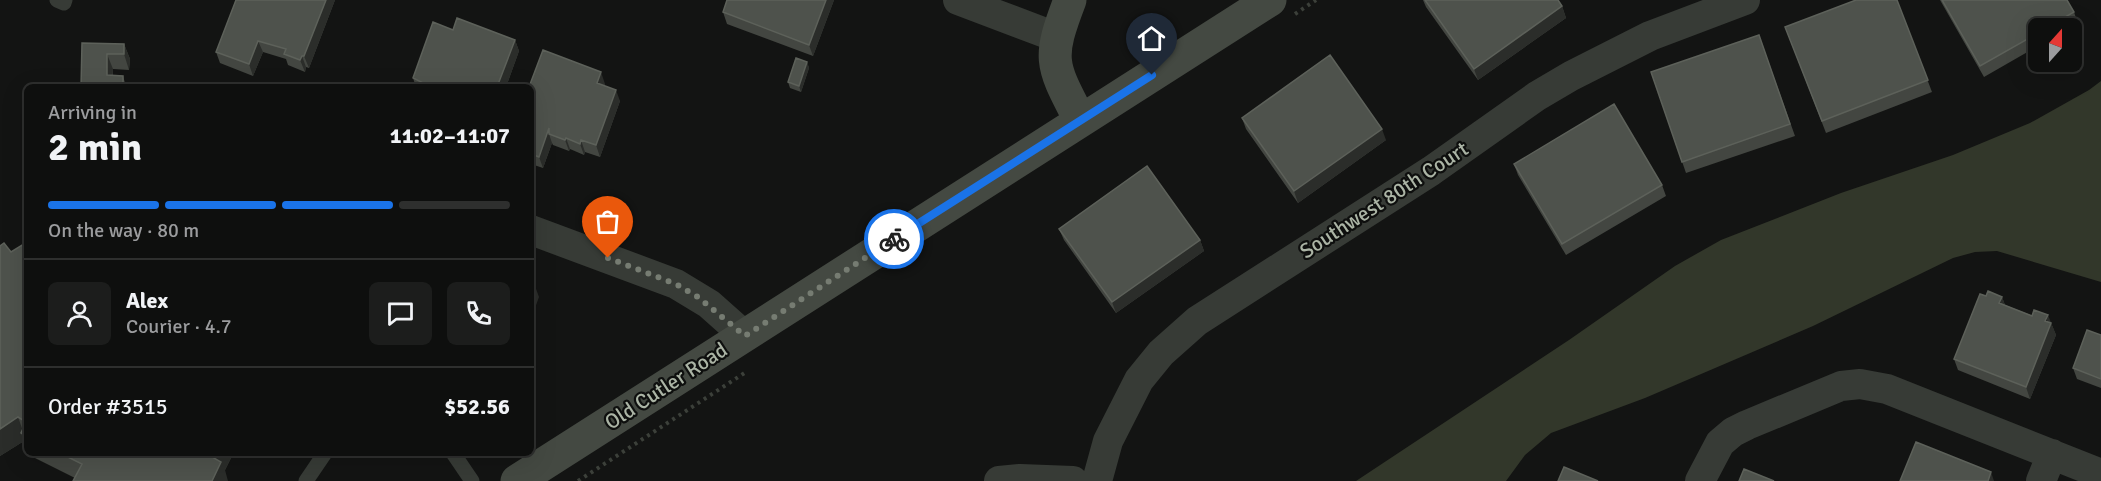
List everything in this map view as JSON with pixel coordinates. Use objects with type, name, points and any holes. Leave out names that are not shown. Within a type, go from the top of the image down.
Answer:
[{"type":"main road","points":[[1069,0],[1056,37],[1055,66],[1080,120]]},
{"type":"main road","name":"Old Cutler Road","points":[[517,481],[1270,0]]},
{"type":"street","name":"Southwest 80th Court","points":[[1097,481],[1108,441],[1139,380],[1161,352],[1197,321],[1431,171],[1537,96],[1650,36],[1745,0]]},
{"type":"street","points":[[964,1],[1056,37]]},
{"type":"street","points":[[534,231],[676,284],[703,300],[745,336]]},
{"type":"street","points":[[1700,481],[1717,447],[1733,432],[1832,389],[1860,384],[1887,389],[2046,468],[2101,474]]},
{"type":"street","points":[[999,481],[1020,479],[1073,481]]},
{"type":"lane","points":[[57,0],[64,3],[65,0]]},
{"type":"lane","points":[[306,481],[323,456]]},
{"type":"lane","points":[[455,456],[472,481]]},
{"type":"shaded area","points":[[2101,81],[2101,282],[1997,251],[1975,252],[1953,258],[1813,326],[1645,398],[1551,433],[1525,455],[1506,481],[1356,481],[1569,340],[1675,266],[1721,240],[1841,193],[1953,155],[2030,123]]},
{"type":"building","points":[[236,0],[326,0],[304,56],[300,60],[284,54],[286,49],[258,41],[249,64],[216,52]]},
{"type":"building","points":[[727,0],[826,0],[809,45],[723,12]]},
{"type":"building","points":[[1425,0],[1558,0],[1562,6],[1474,69]]},
{"type":"building","points":[[1856,0],[1897,0],[1928,80],[1822,121],[1785,27]]},
{"type":"building","points":[[1942,0],[2067,0],[2074,12],[2064,18],[2028,18],[2028,39],[1980,66]]},
{"type":"building","points":[[457,18],[515,40],[498,84],[425,84],[413,78],[433,22],[453,30]]},
{"type":"building","points":[[1759,35],[1790,124],[1682,162],[1651,72]]},
{"type":"building","points":[[82,43],[124,44],[124,54],[107,54],[107,75],[123,76],[123,83],[136,84],[81,84]]},
{"type":"building","points":[[543,50],[601,72],[597,83],[616,90],[596,145],[581,140],[580,144],[566,138],[565,140],[549,134],[549,128],[539,157],[534,155],[534,84],[530,84]]},
{"type":"building","points":[[1330,55],[1382,129],[1294,191],[1242,118]]},
{"type":"building","points":[[796,58],[807,62],[799,86],[788,82]]},
{"type":"building","points":[[1614,104],[1662,185],[1562,244],[1514,164]]},
{"type":"building","points":[[1147,166],[1200,240],[1112,302],[1059,229]]},
{"type":"building","points":[[4,243],[11,252],[24,244],[24,421],[18,417],[0,429],[0,246]]},
{"type":"building","points":[[1988,291],[2002,297],[1999,303],[2032,316],[2034,310],[2048,315],[2045,321],[2051,323],[2026,387],[1954,359],[1980,294],[1986,296]]},
{"type":"building","points":[[2087,330],[2101,335],[2101,379],[2073,368]]},
{"type":"building","points":[[1916,442],[1991,472],[1988,481],[1900,481]]},
{"type":"building","points":[[66,456],[212,456],[221,462],[212,481],[73,481],[82,464]]},
{"type":"building","points":[[1564,467],[1598,481],[1558,481]]},
{"type":"building","points":[[1744,469],[1774,481],[1739,481]]},
{"type":"way so far","points":[[608,258],[676,284],[708,304],[745,336],[894,239]]},
{"type":"route","points":[[894,239],[1152,75]]}]
